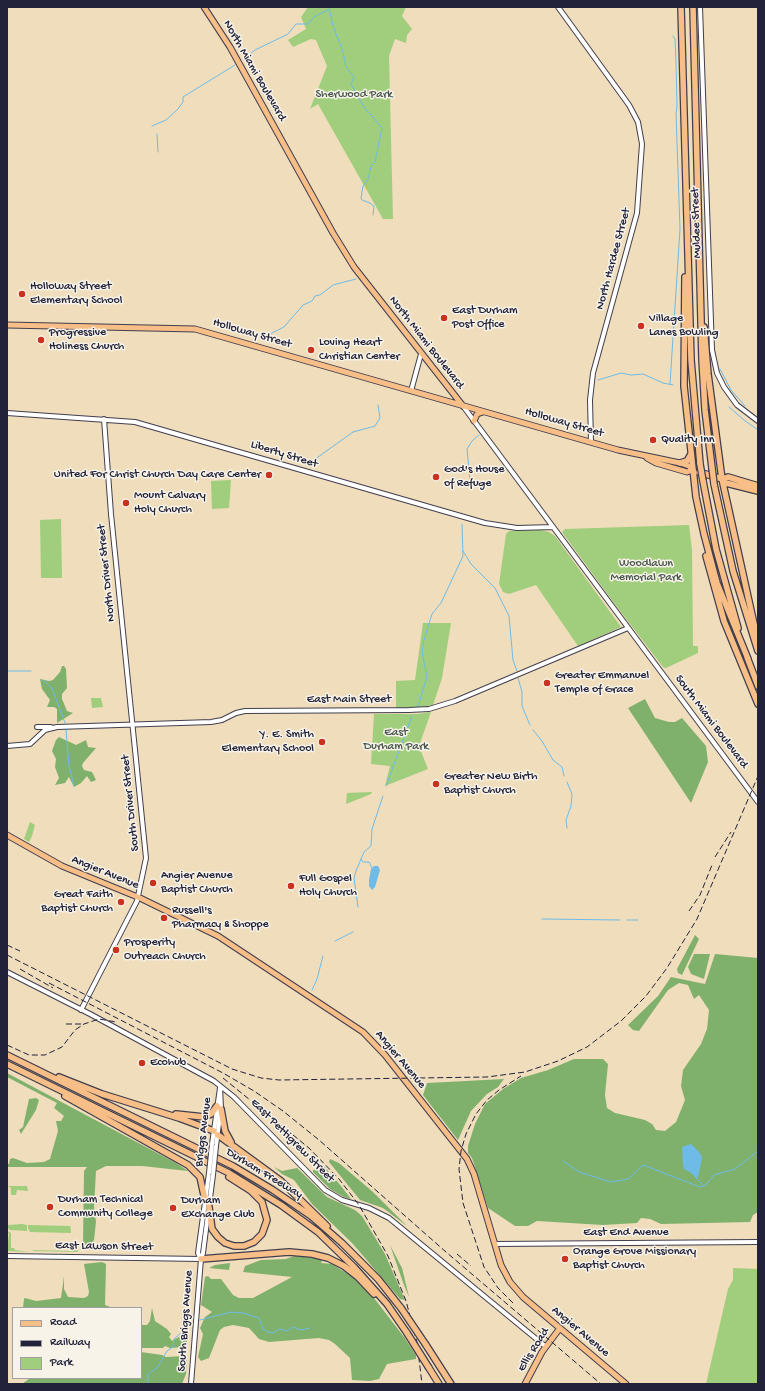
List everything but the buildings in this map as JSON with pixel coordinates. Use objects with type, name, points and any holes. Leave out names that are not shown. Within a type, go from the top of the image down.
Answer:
[{"type":"highway","points":[[681,7],[692,385],[700,464],[720,568],[748,660]]},
{"type":"highway","points":[[693,7],[700,299],[704,391],[714,484],[733,571],[758,651]]},
{"type":"highway","points":[[687,241],[683,360],[691,454],[706,560],[719,608],[758,704]]},
{"type":"highway","points":[[700,299],[722,478],[758,642]]},
{"type":"highway","points":[[680,463],[687,461],[691,454]]},
{"type":"highway","name":"Holloway Street","points":[[693,470],[722,478],[728,477],[758,486]]},
{"type":"highway","name":"Holloway Street","points":[[722,478],[726,483],[758,491]]},
{"type":"highway","points":[[726,495],[727,489],[734,485]]},
{"type":"highway","points":[[701,522],[721,595],[758,686]]},
{"type":"highway","name":"Durham Freeway","points":[[7,1055],[247,1174],[298,1207],[342,1243],[369,1270],[401,1308],[451,1384]]},
{"type":"highway","name":"Durham Freeway","points":[[7,1064],[256,1188],[287,1209],[318,1232],[367,1280],[387,1304],[439,1384]]},
{"type":"highway","points":[[25,1064],[94,1091],[216,1133],[292,1191],[342,1243]]},
{"type":"highway","points":[[14,1067],[188,1165],[200,1177],[205,1200]]},
{"type":"highway","points":[[142,1107],[201,1118],[209,1115],[219,1108],[225,1131],[235,1147]]},
{"type":"highway","points":[[198,1158],[260,1198],[266,1212],[266,1227],[260,1237],[251,1244],[238,1246],[228,1245],[220,1240],[214,1232],[209,1207]]},
{"type":"highway","points":[[201,1259],[295,1252],[328,1258],[344,1266],[358,1277],[407,1333]]},
{"type":"main road","name":"North Miami Boulevard","points":[[204,7],[230,47],[340,244],[357,271],[463,406]]},
{"type":"main road","name":"Holloway Street","points":[[7,325],[191,328],[591,442],[687,472],[693,470],[689,466],[680,463],[657,458],[646,458]]},
{"type":"main road","points":[[444,401],[450,398],[450,391]]},
{"type":"main road","points":[[474,421],[477,414],[483,412]]},
{"type":"main road","name":"Angier Avenue","points":[[7,836],[62,866],[138,897],[224,939],[333,1011],[372,1040],[467,1159],[474,1174],[504,1272],[512,1285],[526,1299],[626,1384]]},
{"type":"main road","name":"Ellis Road","points":[[525,1384],[545,1346],[560,1328]]},
{"type":"street","name":"North Hardee Street","points":[[558,7],[629,105],[638,122],[642,144],[637,213],[593,373],[590,400],[591,442]]},
{"type":"street","name":"Muldee Street","points":[[700,7],[712,350],[717,373],[727,392],[741,408],[758,421]]},
{"type":"street","points":[[411,391],[421,354]]},
{"type":"street","name":"North Miami Boulevard","points":[[463,406],[662,673]]},
{"type":"street","name":"Liberty Street","points":[[7,413],[104,419],[144,424],[286,467],[485,523],[517,528],[553,528]]},
{"type":"street","name":"North Driver Street","points":[[104,419],[133,724]]},
{"type":"street","name":"East Main Street","points":[[37,727],[216,722],[245,711],[429,709],[456,701],[628,628]]},
{"type":"street","name":"South Miami Boulevard","points":[[662,673],[758,802]]},
{"type":"street","name":"South Driver Street","points":[[81,1010],[138,897],[146,862],[146,849],[133,724]]},
{"type":"street","name":"East Main Street","points":[[7,746],[33,743],[45,730],[57,726]]},
{"type":"street","name":"East Pettigrew Street","points":[[7,972],[81,1010],[220,1086],[234,1097],[325,1190],[342,1200],[374,1209],[389,1218],[545,1346]]},
{"type":"street","name":"Briggs Avenue","points":[[219,1108],[222,1101],[220,1086]]},
{"type":"street","name":"Briggs Avenue","points":[[201,1259],[209,1207],[220,1086]]},
{"type":"street","points":[[222,1101],[226,1097],[234,1097]]},
{"type":"street","name":"Briggs Avenue","points":[[201,1259],[198,1253],[205,1200],[211,1174]]},
{"type":"street","name":"East End Avenue","points":[[495,1244],[758,1242]]},
{"type":"street","name":"East Lawson Street","points":[[7,1256],[201,1259]]},
{"type":"street","name":"South Briggs Avenue","points":[[191,1384],[201,1259]]},
{"type":"green space","name":"Sherwood Park","points":[[308,7],[406,7],[402,16],[412,29],[407,35],[406,43],[395,39],[389,56],[393,219],[383,219],[318,104],[310,109],[327,66],[316,40],[311,39],[293,47],[288,40],[306,29],[301,17]]},
{"type":"green space","points":[[231,480],[229,508],[212,509],[211,481]]},
{"type":"green space","points":[[61,519],[62,578],[41,578],[40,520]]},
{"type":"green space","name":"Woodlawn Memorial Park","points":[[689,525],[692,550],[693,646],[698,646],[698,653],[666,668],[663,667],[614,603],[562,532],[565,529]]},
{"type":"green space","name":"Woodlawn Memorial Park","points":[[541,530],[549,532],[555,536],[621,627],[578,646],[536,585],[509,594],[503,592],[499,584],[506,534],[509,531]]},
{"type":"green space","name":"East Durham Park","points":[[423,623],[451,623],[442,678],[433,705],[396,708],[396,681],[415,680]]},
{"type":"green space","points":[[62,666],[66,669],[67,688],[62,694],[62,699],[67,711],[73,713],[57,723],[57,709],[54,707],[47,707],[50,700],[42,689],[40,679],[49,681],[53,680],[60,672]]},
{"type":"green space","points":[[91,698],[101,698],[103,707],[92,708]]},
{"type":"green space","points":[[645,699],[655,718],[675,722],[682,718],[706,746],[708,762],[691,803],[628,708]]},
{"type":"green space","name":"East Durham Park","points":[[431,712],[419,746],[428,769],[385,786],[390,766],[371,764],[374,714],[417,714]]},
{"type":"green space","points":[[59,737],[76,745],[86,740],[88,747],[96,748],[82,766],[84,770],[92,772],[96,780],[91,782],[87,776],[81,783],[74,787],[69,777],[65,783],[55,785],[59,778],[55,767],[56,759],[52,751],[56,740]]},
{"type":"green space","points":[[372,792],[371,794],[346,804],[347,793]]},
{"type":"green space","points":[[30,822],[35,825],[29,842],[24,839]]},
{"type":"green space","points":[[695,935],[699,939],[682,975],[678,973],[677,969]]},
{"type":"green space","points":[[694,954],[710,954],[704,979],[691,974],[688,967]]},
{"type":"green space","points":[[715,954],[758,958],[758,1212],[753,1215],[750,1222],[661,1224],[650,1219],[641,1218],[637,1223],[603,1225],[537,1221],[528,1226],[515,1226],[488,1208],[472,1158],[468,1153],[468,1146],[475,1124],[485,1104],[503,1089],[521,1078],[548,1070],[574,1059],[603,1059],[608,1064],[605,1095],[607,1108],[615,1113],[645,1120],[652,1124],[656,1130],[665,1131],[676,1122],[685,1100],[681,1086],[683,1070],[701,1044],[707,1029],[709,1010],[699,995],[694,999],[688,985],[679,983],[668,990],[639,1031],[633,1030],[628,1025],[658,996],[671,977],[705,984]]},
{"type":"green space","points":[[7,1073],[176,1163],[188,1171],[142,1166],[106,1166],[96,1171],[94,1207],[96,1222],[94,1240],[90,1247],[88,1247],[83,1243],[84,1171],[87,1167],[7,1167],[10,1159],[13,1158],[27,1163],[44,1162],[50,1159],[58,1131],[56,1121],[61,1121],[64,1116],[54,1108],[57,1103],[7,1077]]},
{"type":"green space","points":[[504,1079],[498,1087],[487,1094],[471,1111],[458,1140],[423,1095],[427,1083]]},
{"type":"green space","points":[[36,1098],[39,1100],[36,1110],[21,1134],[19,1130],[23,1127],[29,1099]]},
{"type":"green space","points":[[330,1159],[339,1163],[373,1192],[407,1226],[383,1208],[360,1200],[329,1162]]},
{"type":"green space","points":[[322,1164],[351,1199],[344,1197],[330,1189],[313,1172],[313,1170],[319,1169]]},
{"type":"green space","points":[[274,1167],[282,1171],[297,1168],[327,1197],[355,1210],[362,1216],[385,1254],[405,1300],[400,1299],[353,1244],[312,1204],[294,1180],[282,1174]]},
{"type":"green space","points":[[8,1186],[27,1186],[28,1191],[17,1190],[16,1195],[11,1195],[11,1188]]},
{"type":"green space","points":[[70,1223],[71,1233],[30,1232],[28,1228],[28,1225],[70,1226]]},
{"type":"green space","points":[[8,1225],[27,1225],[27,1231],[10,1230],[8,1228]]},
{"type":"green space","points":[[7,1231],[11,1233],[11,1248],[29,1252],[7,1251],[9,1234]]},
{"type":"green space","points":[[390,1245],[402,1268],[409,1297],[404,1285]]},
{"type":"green space","points":[[73,1248],[77,1249],[78,1252],[33,1251],[72,1251]]},
{"type":"green space","points":[[294,1256],[317,1258],[322,1261],[321,1263],[332,1264],[356,1279],[367,1289],[404,1337],[416,1355],[416,1359],[387,1364],[379,1379],[370,1381],[352,1380],[350,1358],[329,1340],[319,1338],[269,1342],[259,1339],[249,1328],[233,1325],[224,1327],[220,1330],[209,1358],[201,1361],[198,1357],[203,1334],[200,1328],[205,1317],[212,1312],[201,1305],[205,1277],[208,1276],[211,1279],[221,1279],[233,1295],[239,1298],[253,1298],[292,1277],[243,1272],[245,1266],[261,1260],[286,1259]]},
{"type":"green space","points":[[102,1262],[106,1264],[105,1305],[110,1307],[23,1307],[25,1298],[36,1301],[61,1298],[64,1276],[64,1289],[68,1297],[84,1298],[88,1296],[89,1292],[84,1264]]},
{"type":"green space","points":[[230,1263],[229,1270],[209,1268],[215,1265]]},
{"type":"green space","points":[[733,1268],[758,1269],[758,1384],[706,1384],[728,1289],[733,1280]]},
{"type":"green space","points":[[152,1308],[155,1321],[167,1329],[171,1334],[169,1337],[172,1341],[182,1335],[187,1336],[187,1347],[170,1348],[165,1346],[163,1348],[142,1348],[142,1325],[147,1325],[150,1321]]},
{"type":"green space","points":[[142,1352],[166,1357],[187,1356],[186,1374],[182,1384],[22,1384],[29,1379],[142,1379]]},
{"type":"water","points":[[374,866],[378,866],[380,870],[375,887],[372,890],[369,886],[369,880],[371,869]]},
{"type":"water","points":[[691,1144],[700,1153],[702,1158],[698,1177],[696,1178],[684,1169],[683,1165],[682,1147]]},
{"type":"waterway","points":[[329,7],[333,26],[343,52],[346,67],[354,77],[351,84],[364,107],[382,128],[375,162],[371,166],[368,179],[363,186],[361,198],[374,206],[373,215]]},
{"type":"waterway","points":[[244,59],[255,50],[288,34],[296,24],[308,24],[314,17],[329,9]]},
{"type":"waterway","points":[[670,384],[680,229],[676,113],[676,62],[675,39],[673,36]]},
{"type":"waterway","points":[[152,126],[166,120],[178,109],[183,102],[183,97],[235,65]]},
{"type":"waterway","points":[[157,134],[158,152]]},
{"type":"waterway","points":[[266,336],[284,327],[303,305],[312,301],[315,296],[320,295],[333,285],[356,279]]},
{"type":"waterway","points":[[720,369],[731,390],[745,406]]},
{"type":"waterway","points":[[598,380],[621,373],[631,375],[643,374],[663,383],[673,385]]},
{"type":"waterway","points":[[307,465],[353,432],[375,426],[380,418],[378,405]]},
{"type":"waterway","points":[[729,407],[758,430]]},
{"type":"waterway","points":[[470,480],[467,449],[472,441],[479,435]]},
{"type":"waterway","points":[[418,706],[427,677],[422,652],[424,640],[432,614],[441,603],[463,556],[462,524]]},
{"type":"waterway","points":[[463,551],[471,564],[495,588],[509,616],[513,660],[517,671]]},
{"type":"waterway","points":[[7,671],[31,671]]},
{"type":"waterway","points":[[518,678],[522,692],[522,706],[530,725]]},
{"type":"waterway","points":[[43,680],[52,688],[65,723]]},
{"type":"waterway","points":[[386,786],[412,716]]},
{"type":"waterway","points":[[66,730],[69,766],[74,786]]},
{"type":"waterway","points":[[533,730],[542,741],[553,760],[562,767],[564,776]]},
{"type":"waterway","points":[[567,782],[572,794],[571,806],[566,820],[567,828]]},
{"type":"waterway","points":[[358,907],[354,878],[364,852],[371,846],[372,829],[383,796]]},
{"type":"waterway","points":[[361,859],[363,862],[369,862],[372,868]]},
{"type":"waterway","points":[[542,919],[620,920]]},
{"type":"waterway","points":[[627,920],[638,920]]},
{"type":"waterway","points":[[335,941],[353,932]]},
{"type":"waterway","points":[[312,990],[317,979],[323,956]]},
{"type":"waterway","points":[[563,1161],[579,1172],[611,1182],[628,1179],[643,1165],[700,1187],[706,1185],[714,1175],[735,1169],[758,1151]]},
{"type":"waterway","points":[[696,1178],[703,1185]]},
{"type":"waterway","points":[[200,1320],[231,1312],[243,1313],[259,1318],[263,1329],[268,1332],[273,1333],[279,1329],[287,1331],[293,1327],[301,1330],[310,1328]]},
{"type":"waterway","points":[[146,1384],[148,1381],[148,1374],[157,1368],[167,1351],[173,1347],[174,1339],[188,1327]]},
{"type":"railway","points":[[7,955],[232,1069],[261,1078],[279,1080],[487,1077],[525,1072],[558,1061],[587,1047],[621,1021],[646,996],[667,968],[697,919],[758,776]]},
{"type":"railway","points":[[715,857],[731,832]]},
{"type":"railway","points":[[689,911],[700,895],[712,865]]},
{"type":"railway","points":[[7,945],[20,951]]},
{"type":"railway","points":[[20,969],[53,988]]},
{"type":"railway","points":[[49,983],[223,1073],[254,1091],[283,1111],[319,1140],[446,1252],[601,1384]]},
{"type":"railway","points":[[7,1045],[29,1055],[45,1055],[62,1047],[75,1030],[84,1024],[99,1019],[116,1022]]},
{"type":"railway","points":[[66,1024],[82,1024]]},
{"type":"railway","points":[[513,1303],[498,1288],[484,1267],[463,1203],[459,1169],[461,1151],[466,1134],[476,1114],[487,1100],[499,1090],[521,1076]]},
{"type":"railway","points":[[223,1078],[309,1148],[339,1179],[359,1205],[388,1256],[406,1301],[417,1342],[422,1384]]},
{"type":"railway","points":[[457,1254],[471,1266]]},
{"type":"place","name":"Holloway Street Elementary School","points":[[22,294]]},
{"type":"place","name":"East Durham Post Office","points":[[444,318]]},
{"type":"place","name":"Village Lanes Bowling","points":[[641,326]]},
{"type":"place","name":"Progressive Holiness Church","points":[[41,340]]},
{"type":"place","name":"Loving Heart Christian Center","points":[[311,350]]},
{"type":"place","name":"Quality Inn","points":[[653,440]]},
{"type":"place","name":"United For Christ Church Day Care Center","points":[[269,475]]},
{"type":"place","name":"God's House of Refuge","points":[[436,477]]},
{"type":"place","name":"Mount Calvary Holy Church","points":[[126,503]]},
{"type":"place","name":"Greater Emmanuel Temple of Grace","points":[[547,683]]},
{"type":"place","name":"Y. E. Smith Elementary School","points":[[322,742]]},
{"type":"place","name":"Greater New Birth Baptist Church","points":[[436,784]]},
{"type":"place","name":"Angier Avenue Baptist Church","points":[[153,883]]},
{"type":"place","name":"Full Gospel Holy Church","points":[[291,886]]},
{"type":"place","name":"Great Faith Baptist Church","points":[[121,902]]},
{"type":"place","name":"Russell's Pharmacy & Shoppe","points":[[164,918]]},
{"type":"place","name":"Prosperity Outreach Church","points":[[116,950]]},
{"type":"place","name":"Ecohub","points":[[142,1063]]},
{"type":"place","name":"Durham Technical Community College","points":[[50,1207]]},
{"type":"place","name":"Durham Exchange Club","points":[[173,1208]]},
{"type":"place","name":"Orange Grove Missionary Baptist Church","points":[[565,1259]]}]
